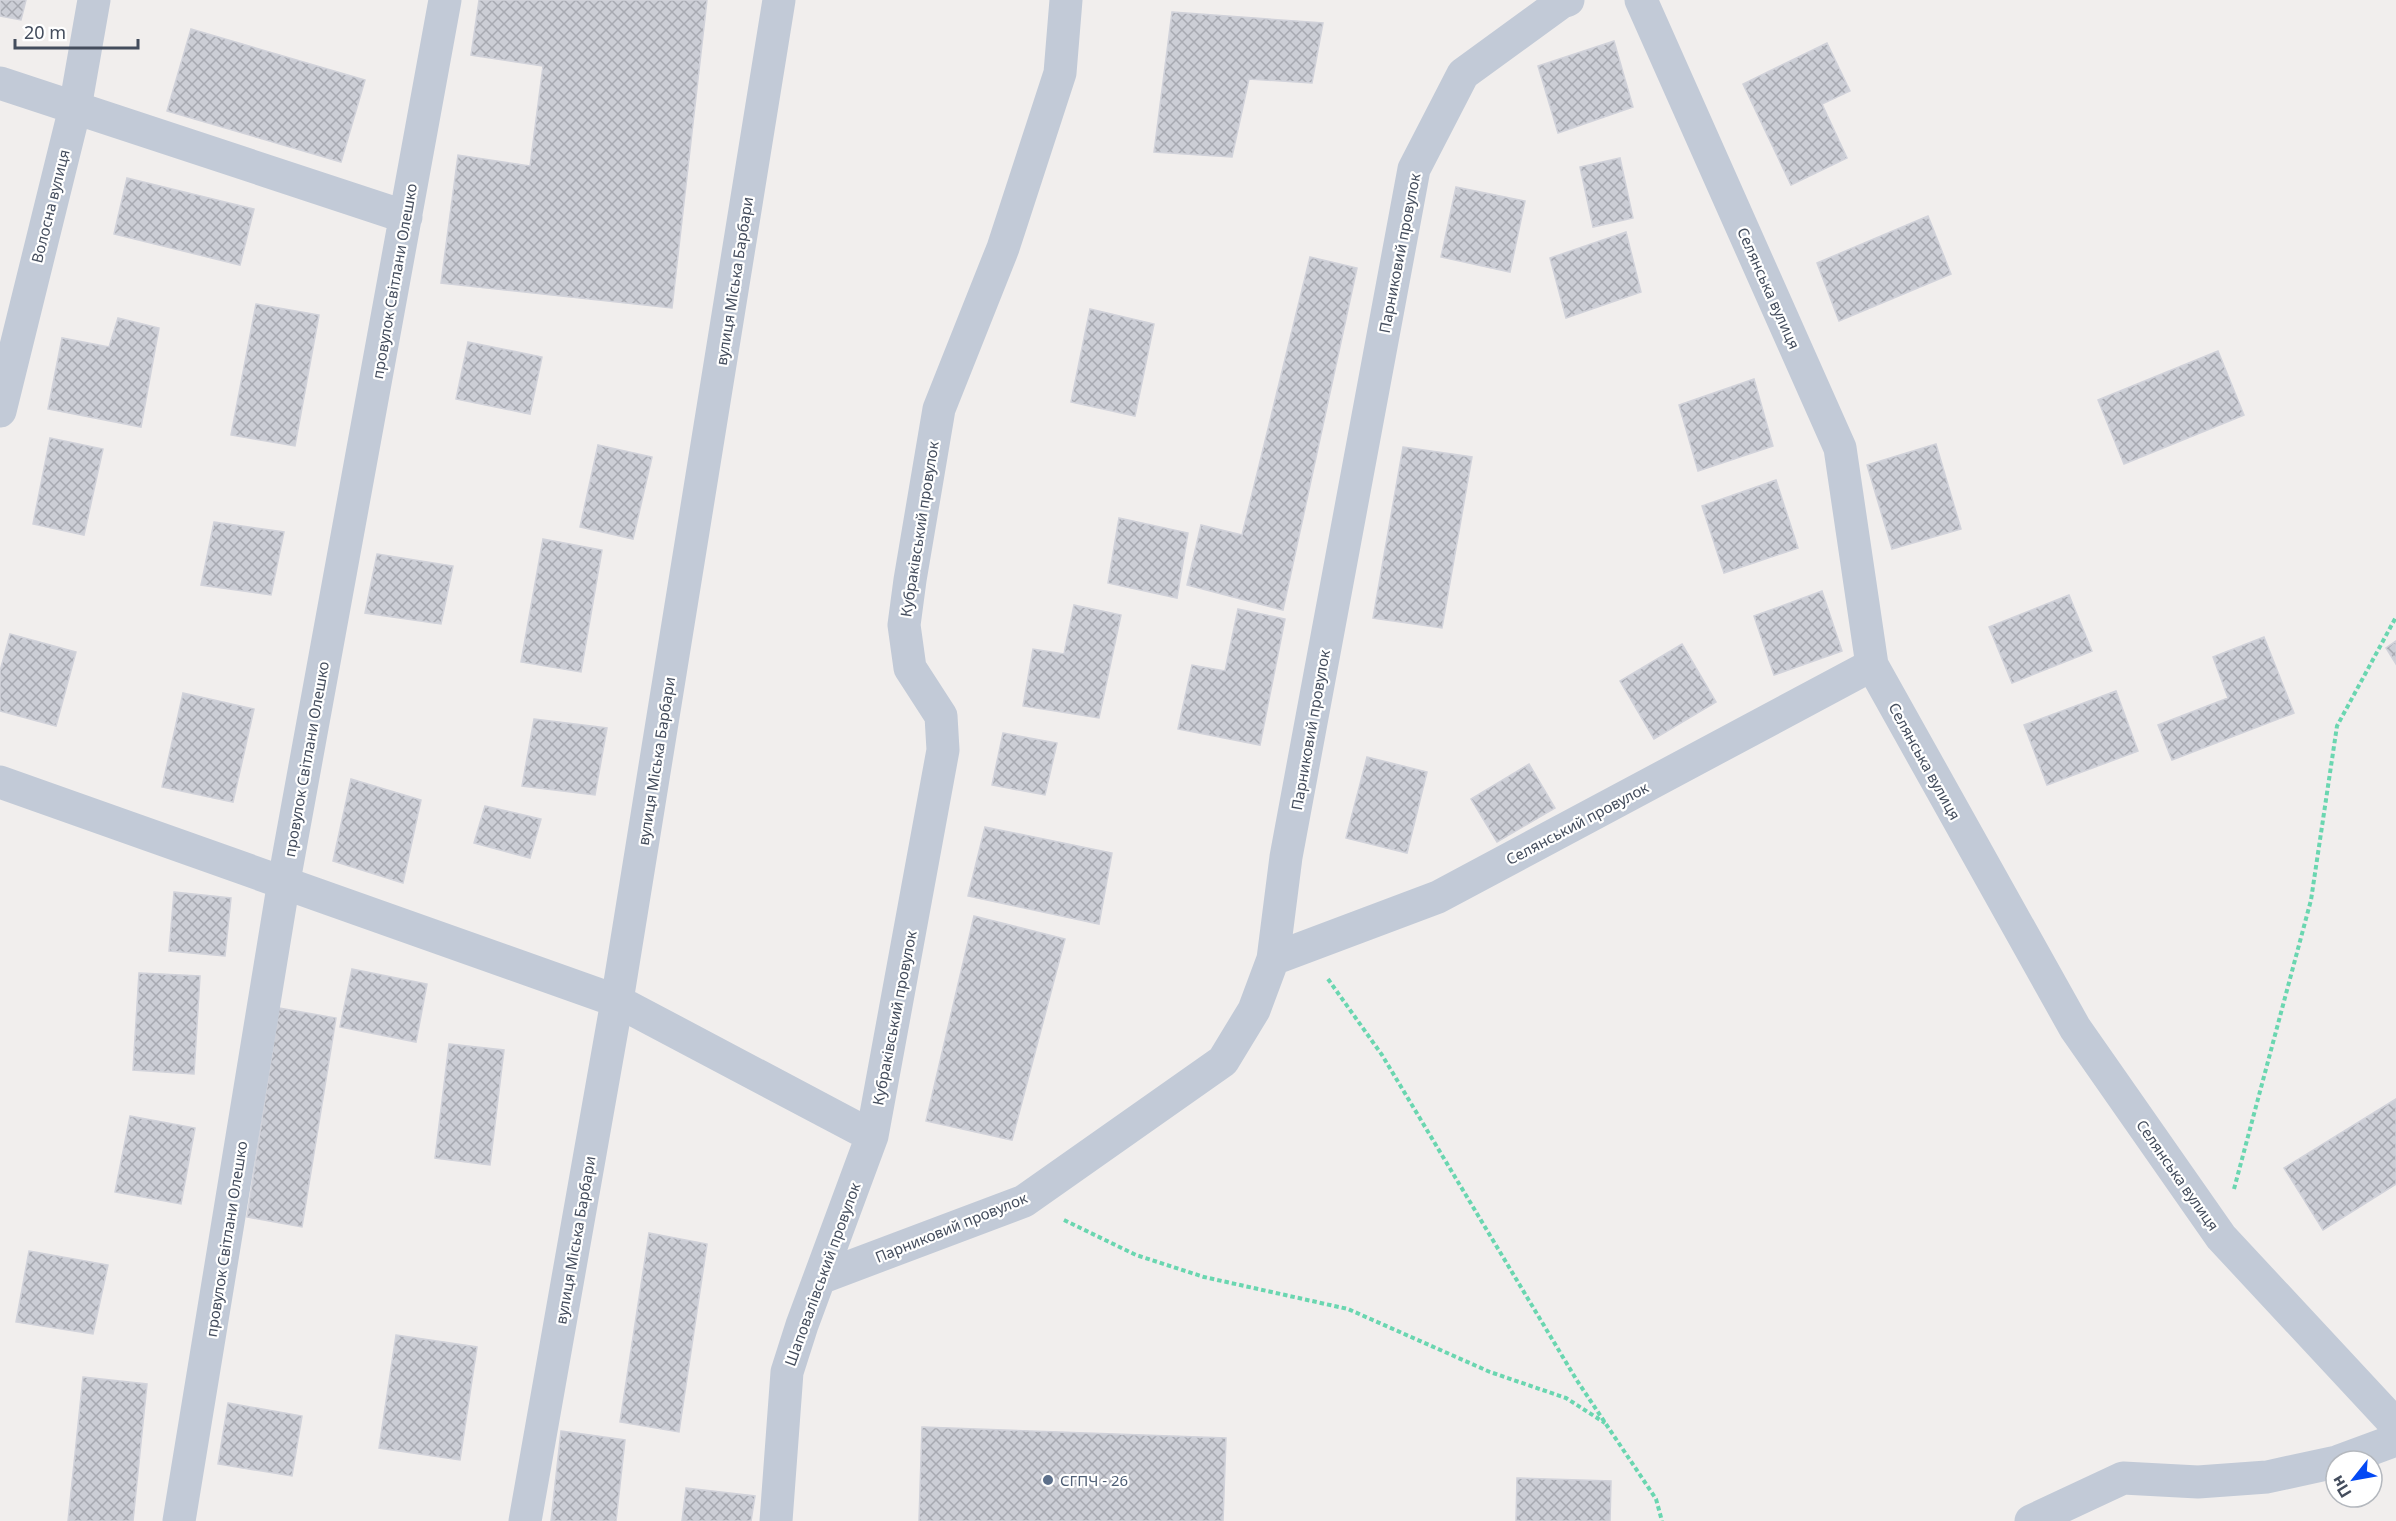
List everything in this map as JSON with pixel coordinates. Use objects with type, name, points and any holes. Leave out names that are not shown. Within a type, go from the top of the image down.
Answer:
[{"type":"street","name":"Волосна вулиця","points":[[0,411],[75,108],[94,0]]},
{"type":"street","name":"провулок Світлани Олешко","points":[[179,1521],[284,881],[445,0]]},
{"type":"street","name":"вулиця Міська Барбари","points":[[525,1521],[617,1001],[779,0]]},
{"type":"street","name":"Кубраківський провулок","points":[[872,1136],[943,750],[941,716],[910,668],[904,625],[937,420],[939,409],[1003,248],[1060,74],[1066,0]]},
{"type":"street","name":"Парниковий провулок","points":[[820,1278],[1024,1201],[1223,1061],[1254,1010],[1273,959],[1286,857],[1414,169],[1463,74],[1562,2],[1568,0]]},
{"type":"street","name":"Селянська вулиця","points":[[1641,0],[1840,448],[1872,665],[2075,1028],[2222,1237],[2396,1425]]},
{"type":"street","points":[[0,83],[406,217]]},
{"type":"street","name":"Селянський провулок","points":[[1273,959],[1438,897],[1872,665]]},
{"type":"street","points":[[0,782],[617,1001],[872,1136]]},
{"type":"street","name":"Шаповалівський провулок","points":[[776,1521],[787,1372],[802,1325],[872,1136]]},
{"type":"street","points":[[2371,1449],[2396,1440]]},
{"type":"street","points":[[2031,1521],[2123,1478],[2198,1482],[2267,1477],[2324,1464]]},
{"type":"path","points":[[2222,1237],[2311,900],[2337,726],[2396,616]]},
{"type":"path","points":[[1305,946],[1382,1055],[1576,1379],[1656,1499],[1662,1521]]},
{"type":"path","points":[[1024,1201],[1136,1256],[1204,1276],[1348,1309],[1490,1372],[1566,1398],[1608,1425]]},
{"type":"building","points":[[0,0],[26,0],[21,20],[0,16]]},
{"type":"building","points":[[479,0],[707,0],[672,308],[441,283],[458,155],[530,166],[543,66],[471,55]]},
{"type":"building","points":[[1172,12],[1323,23],[1312,83],[1249,79],[1232,157],[1154,152]]},
{"type":"building","points":[[191,29],[365,80],[341,162],[167,111]]},
{"type":"building","points":[[1614,41],[1633,107],[1558,133],[1538,66]]},
{"type":"building","points":[[1827,43],[1850,91],[1822,104],[1847,158],[1791,185],[1743,84]]},
{"type":"building","points":[[1620,158],[1633,218],[1593,227],[1580,167]]},
{"type":"building","points":[[127,178],[254,209],[240,265],[114,234]]},
{"type":"building","points":[[1456,187],[1525,201],[1510,272],[1441,257]]},
{"type":"building","points":[[1928,216],[1951,274],[1839,321],[1817,263]]},
{"type":"building","points":[[1626,232],[1641,292],[1566,318],[1550,258]]},
{"type":"building","points":[[1310,257],[1357,268],[1283,610],[1187,585],[1201,525],[1242,535]]},
{"type":"building","points":[[256,304],[319,315],[295,446],[231,435]]},
{"type":"building","points":[[1090,309],[1154,324],[1135,416],[1071,402]]},
{"type":"building","points":[[118,318],[159,328],[141,427],[48,409],[62,338],[109,347]]},
{"type":"building","points":[[468,342],[542,357],[530,414],[456,399]]},
{"type":"building","points":[[2218,351],[2244,415],[2124,464],[2098,400]]},
{"type":"building","points":[[1754,379],[1773,446],[1698,471],[1679,405]]},
{"type":"building","points":[[50,438],[103,449],[84,535],[33,524]]},
{"type":"building","points":[[1936,444],[1961,529],[1892,549],[1867,465]]},
{"type":"building","points":[[598,445],[652,457],[633,539],[580,527]]},
{"type":"building","points":[[1403,447],[1472,457],[1442,628],[1373,618]]},
{"type":"building","points":[[1776,480],[1798,548],[1724,573],[1702,506]]},
{"type":"building","points":[[1119,518],[1188,533],[1177,598],[1108,583]]},
{"type":"building","points":[[214,522],[284,532],[271,595],[201,585]]},
{"type":"building","points":[[543,539],[602,550],[581,672],[521,662]]},
{"type":"building","points":[[377,554],[453,566],[441,624],[365,613]]},
{"type":"building","points":[[1822,591],[1842,651],[1774,675],[1754,616]]},
{"type":"building","points":[[2069,595],[2092,651],[2012,683],[1989,627]]},
{"type":"building","points":[[1074,605],[1121,615],[1099,718],[1023,706],[1033,649],[1064,654]]},
{"type":"building","points":[[1238,609],[1285,619],[1260,745],[1178,729],[1192,665],[1225,671]]},
{"type":"building","points":[[10,634],[76,652],[56,726],[0,711],[0,671]]},
{"type":"building","points":[[2264,637],[2294,713],[2172,760],[2158,725],[2228,698],[2213,657]]},
{"type":"building","points":[[2396,641],[2396,664],[2386,648]]},
{"type":"building","points":[[1682,644],[1716,702],[1654,739],[1620,681]]},
{"type":"building","points":[[2116,691],[2138,751],[2047,785],[2024,725]]},
{"type":"building","points":[[183,693],[254,709],[233,802],[162,787]]},
{"type":"building","points":[[534,719],[607,728],[595,795],[522,786]]},
{"type":"building","points":[[1003,733],[1057,743],[1045,795],[992,785]]},
{"type":"building","points":[[1367,757],[1427,772],[1407,853],[1346,838]]},
{"type":"building","points":[[1529,764],[1555,808],[1497,842],[1471,799]]},
{"type":"building","points":[[351,779],[421,800],[403,883],[333,861]]},
{"type":"building","points":[[485,806],[541,819],[530,858],[474,843]]},
{"type":"building","points":[[985,827],[1112,853],[1099,924],[968,896]]},
{"type":"building","points":[[174,892],[231,898],[225,956],[169,951]]},
{"type":"building","points":[[974,916],[1065,939],[1012,1140],[926,1121]]},
{"type":"building","points":[[352,969],[427,984],[416,1042],[340,1027]]},
{"type":"building","points":[[139,973],[200,976],[194,1074],[133,1070]]},
{"type":"building","points":[[279,1008],[336,1018],[302,1227],[247,1217]]},
{"type":"building","points":[[449,1044],[504,1050],[490,1165],[435,1158]]},
{"type":"building","points":[[2396,1099],[2396,1184],[2323,1230],[2284,1168]]},
{"type":"building","points":[[130,1116],[195,1128],[181,1204],[115,1192]]},
{"type":"building","points":[[649,1233],[707,1244],[679,1432],[620,1422]]},
{"type":"building","points":[[29,1251],[108,1265],[93,1334],[16,1322]]},
{"type":"building","points":[[396,1335],[477,1347],[460,1460],[379,1448]]},
{"type":"building","points":[[83,1377],[147,1384],[133,1521],[68,1521]]},
{"type":"building","points":[[228,1403],[302,1416],[292,1476],[218,1464]]},
{"type":"building","points":[[922,1427],[1226,1438],[1223,1521],[919,1521]]},
{"type":"building","points":[[561,1431],[625,1440],[616,1521],[551,1521]]},
{"type":"building","points":[[1517,1478],[1611,1481],[1610,1521],[1516,1521]]},
{"type":"building","points":[[686,1488],[755,1496],[751,1521],[682,1521]]},
{"type":"place","name":"СГПЧ - 26","points":[[1048,1480]]}]
